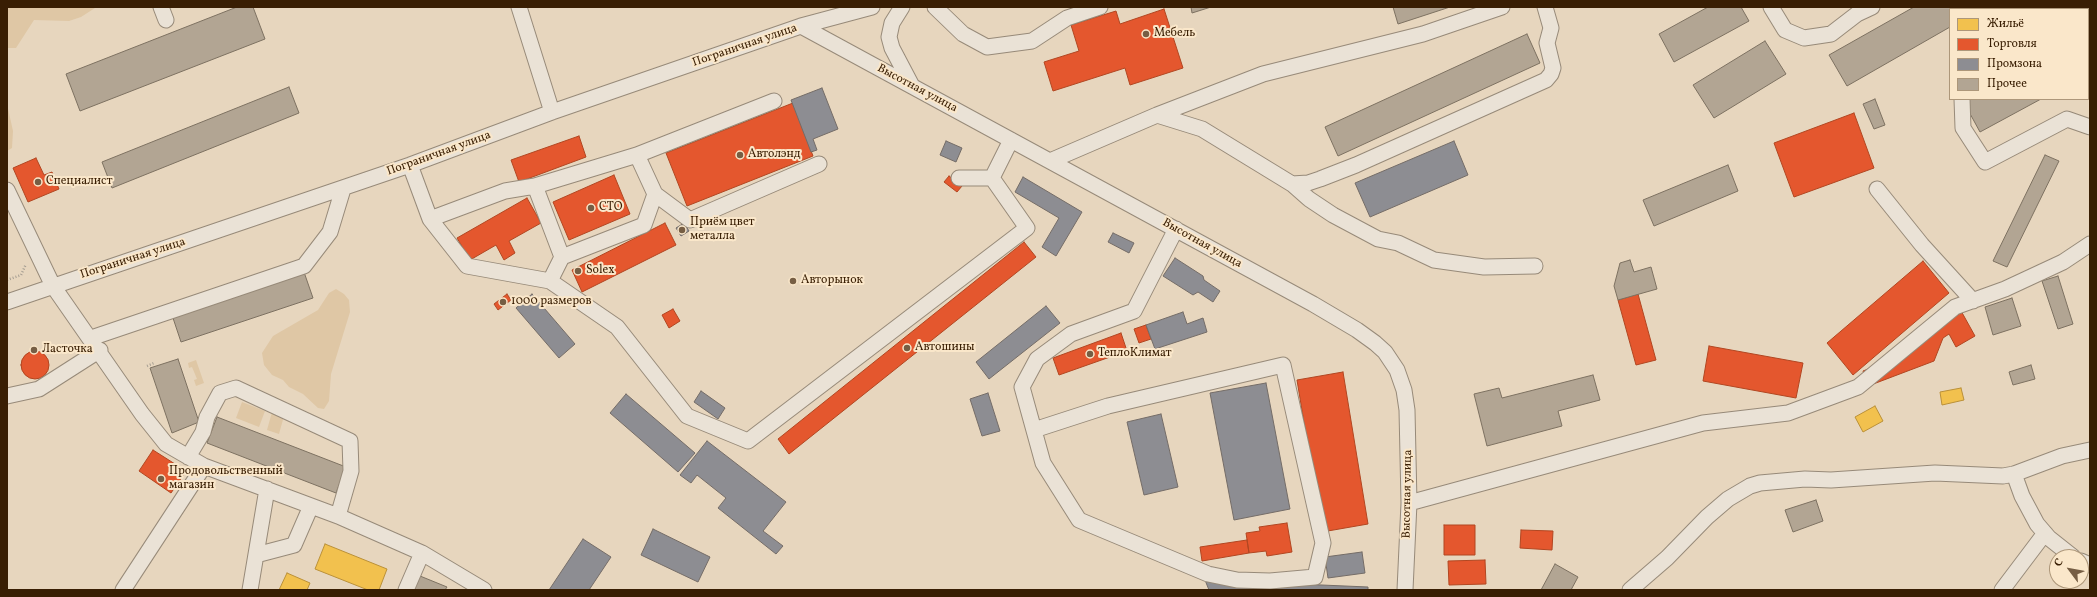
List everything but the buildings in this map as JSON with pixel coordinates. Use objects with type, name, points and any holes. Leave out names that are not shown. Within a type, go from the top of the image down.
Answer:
[{"type":"street","points":[[518,7],[552,112]]},
{"type":"street","name":"Пограничная улица","points":[[7,302],[343,189],[552,112],[846,10],[872,7]]},
{"type":"street","points":[[902,7],[892,23],[889,37],[892,48],[912,86]]},
{"type":"street","points":[[935,7],[962,34],[987,47],[1032,41],[1067,18],[1100,7]]},
{"type":"street","points":[[1050,161],[1157,115],[1263,74],[1423,34],[1502,7]]},
{"type":"street","points":[[1292,184],[1320,179],[1356,165],[1546,80],[1551,74],[1553,68],[1547,43],[1551,28],[1545,7]]},
{"type":"street","points":[[1771,7],[1785,30],[1804,38],[1831,34],[1859,10],[1872,7]]},
{"type":"street","name":"Высотная улица","points":[[801,26],[1176,229],[1357,330],[1370,338],[1385,352],[1397,370],[1405,399],[1408,430],[1409,503],[1405,590]]},
{"type":"street","points":[[1962,100],[1963,128],[1984,162],[2067,119],[2090,127]]},
{"type":"street","points":[[430,219],[505,191],[535,186],[637,155],[774,102]]},
{"type":"street","points":[[1157,115],[1202,129],[1292,184],[1309,199],[1363,232],[1378,239],[1398,242],[1434,260],[1484,267],[1535,266]]},
{"type":"street","points":[[992,178],[1011,140]]},
{"type":"street","points":[[637,155],[655,194],[690,220],[819,164]]},
{"type":"street","points":[[410,165],[430,219],[467,266],[550,281],[617,327],[687,416],[748,441],[1027,228],[992,178]]},
{"type":"street","points":[[959,178],[992,178]]},
{"type":"street","points":[[535,186],[562,257]]},
{"type":"street","points":[[91,338],[304,266],[330,232],[343,189]]},
{"type":"street","points":[[1877,189],[1922,245],[1973,301]]},
{"type":"street","points":[[7,190],[53,286],[100,350],[138,408],[166,444],[204,466],[338,516],[422,553],[484,590]]},
{"type":"street","points":[[550,281],[562,257],[644,225],[655,194]]},
{"type":"street","points":[[1034,430],[1108,406],[1284,365],[1323,543],[1315,577],[1270,581],[1237,580],[1208,574],[1079,520],[1043,463],[1022,387],[1037,359],[1071,334],[1134,311],[1176,229]]},
{"type":"street","points":[[1409,503],[1703,423],[1788,413],[1858,387],[1955,307],[2005,289],[2063,262],[2090,244]]},
{"type":"street","points":[[7,396],[39,389],[100,350]]},
{"type":"street","points":[[188,457],[203,432],[207,417],[220,393],[236,388],[350,441],[351,471],[338,516]]},
{"type":"street","points":[[1630,590],[1667,558],[1706,517],[1728,499],[1750,486],[1760,483],[1805,479],[1832,480],[1935,473],[2003,476],[2014,474],[2037,464],[2090,450]]},
{"type":"street","points":[[123,590],[204,466]]},
{"type":"street","points":[[2014,474],[2030,511],[2045,533],[2064,549]]},
{"type":"street","points":[[250,590],[267,489]]},
{"type":"street","points":[[256,555],[294,545],[311,506]]},
{"type":"street","points":[[2002,590],[2045,533]]},
{"type":"street","points":[[406,590],[422,553]]},
{"type":"path","points":[[7,280],[21,275],[27,261],[40,257]]},
{"type":"path","points":[[147,366],[154,363]]},
{"type":"shaded area","points":[[7,7],[111,7],[95,8],[81,17],[69,21],[34,20],[16,48],[7,48]]},
{"type":"shaded area","points":[[7,104],[13,131],[12,148],[7,151]]},
{"type":"shaded area","points":[[336,289],[344,294],[349,300],[350,312],[331,374],[329,401],[324,409],[318,408],[303,394],[289,387],[283,380],[272,375],[264,365],[262,353],[273,336],[318,310],[329,293]]},
{"type":"shaded area","points":[[196,360],[204,383],[196,386],[194,380],[197,379],[192,367],[189,368],[188,363]]},
{"type":"shaded area","points":[[242,402],[265,411],[259,427],[236,418]]},
{"type":"shaded area","points":[[272,412],[284,416],[279,434],[267,430]]},
{"type":"place","name":"Мебель","points":[[1146,34]]},
{"type":"place","name":"Автолэнд","points":[[740,155]]},
{"type":"place","name":"Специалист","points":[[38,182]]},
{"type":"place","name":"СТО","points":[[591,208]]},
{"type":"place","name":"Приём цвет металла","points":[[682,230]]},
{"type":"place","name":"Solex","points":[[578,271]]},
{"type":"place","name":"Авторынок","points":[[793,281]]},
{"type":"place","name":"1000 размеров","points":[[503,302]]},
{"type":"place","name":"Автошины","points":[[907,348]]},
{"type":"place","name":"Ласточка","points":[[34,350]]},
{"type":"place","name":"ТеплоКлимат","points":[[1090,354]]},
{"type":"place","name":"Продовольственный магазин","points":[[161,479]]}]
